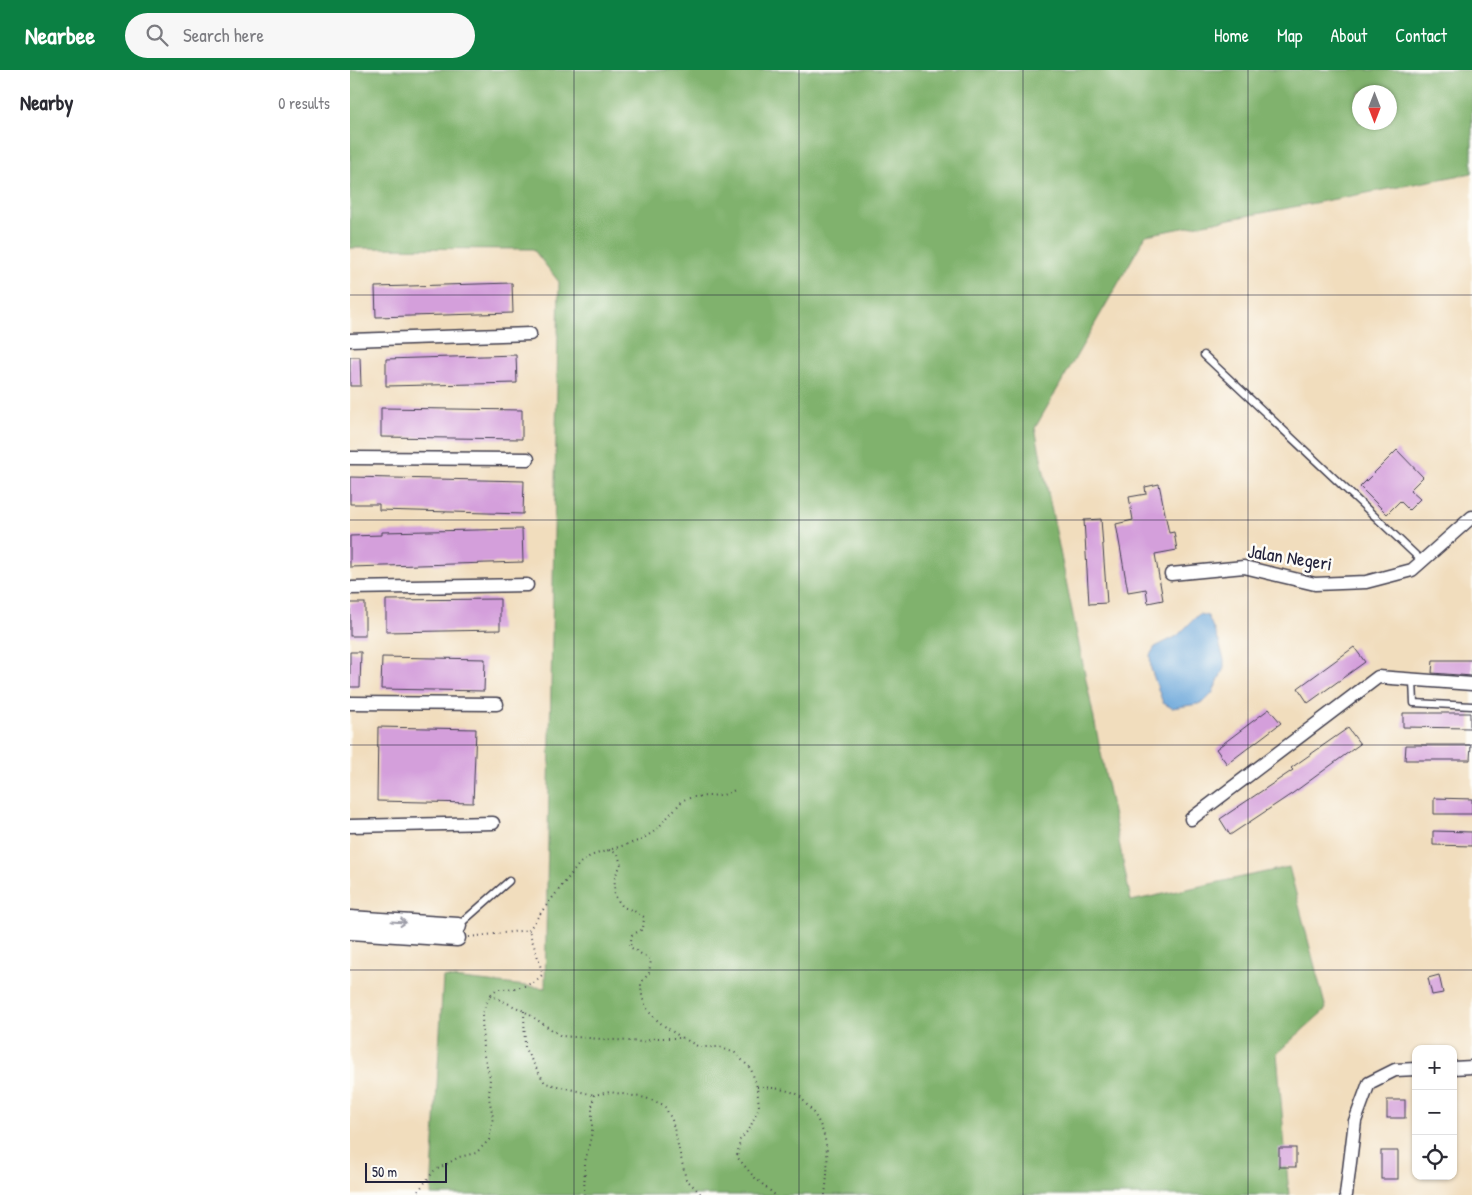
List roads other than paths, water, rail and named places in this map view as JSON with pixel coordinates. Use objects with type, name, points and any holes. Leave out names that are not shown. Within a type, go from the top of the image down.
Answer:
[{"type":"street","points":[[350,340],[530,334]]},
{"type":"street","points":[[350,458],[528,459]]},
{"type":"street","name":"Jalan Negeri","points":[[1171,574],[1244,567],[1315,584],[1366,582],[1412,570],[1472,517]]},
{"type":"street","points":[[350,588],[526,585]]},
{"type":"street","points":[[1191,819],[1378,677],[1472,684]]},
{"type":"street","points":[[350,703],[497,704]]},
{"type":"street","points":[[350,826],[493,823]]},
{"type":"street","points":[[350,919],[457,932]]},
{"type":"street","points":[[350,931],[457,932]]},
{"type":"street","points":[[1457,1068],[1472,1067]]},
{"type":"street","points":[[1346,1195],[1355,1121],[1369,1083],[1395,1070],[1412,1069]]},
{"type":"lane","points":[[1204,355],[1422,561]]},
{"type":"lane","points":[[1413,680],[1414,703],[1472,706]]},
{"type":"lane","points":[[457,932],[509,881]]},
{"type":"water","points":[[1199,614],[1208,616],[1219,642],[1224,660],[1224,668],[1212,694],[1205,701],[1172,708],[1163,703],[1151,669],[1150,655],[1155,647],[1177,636]]}]
